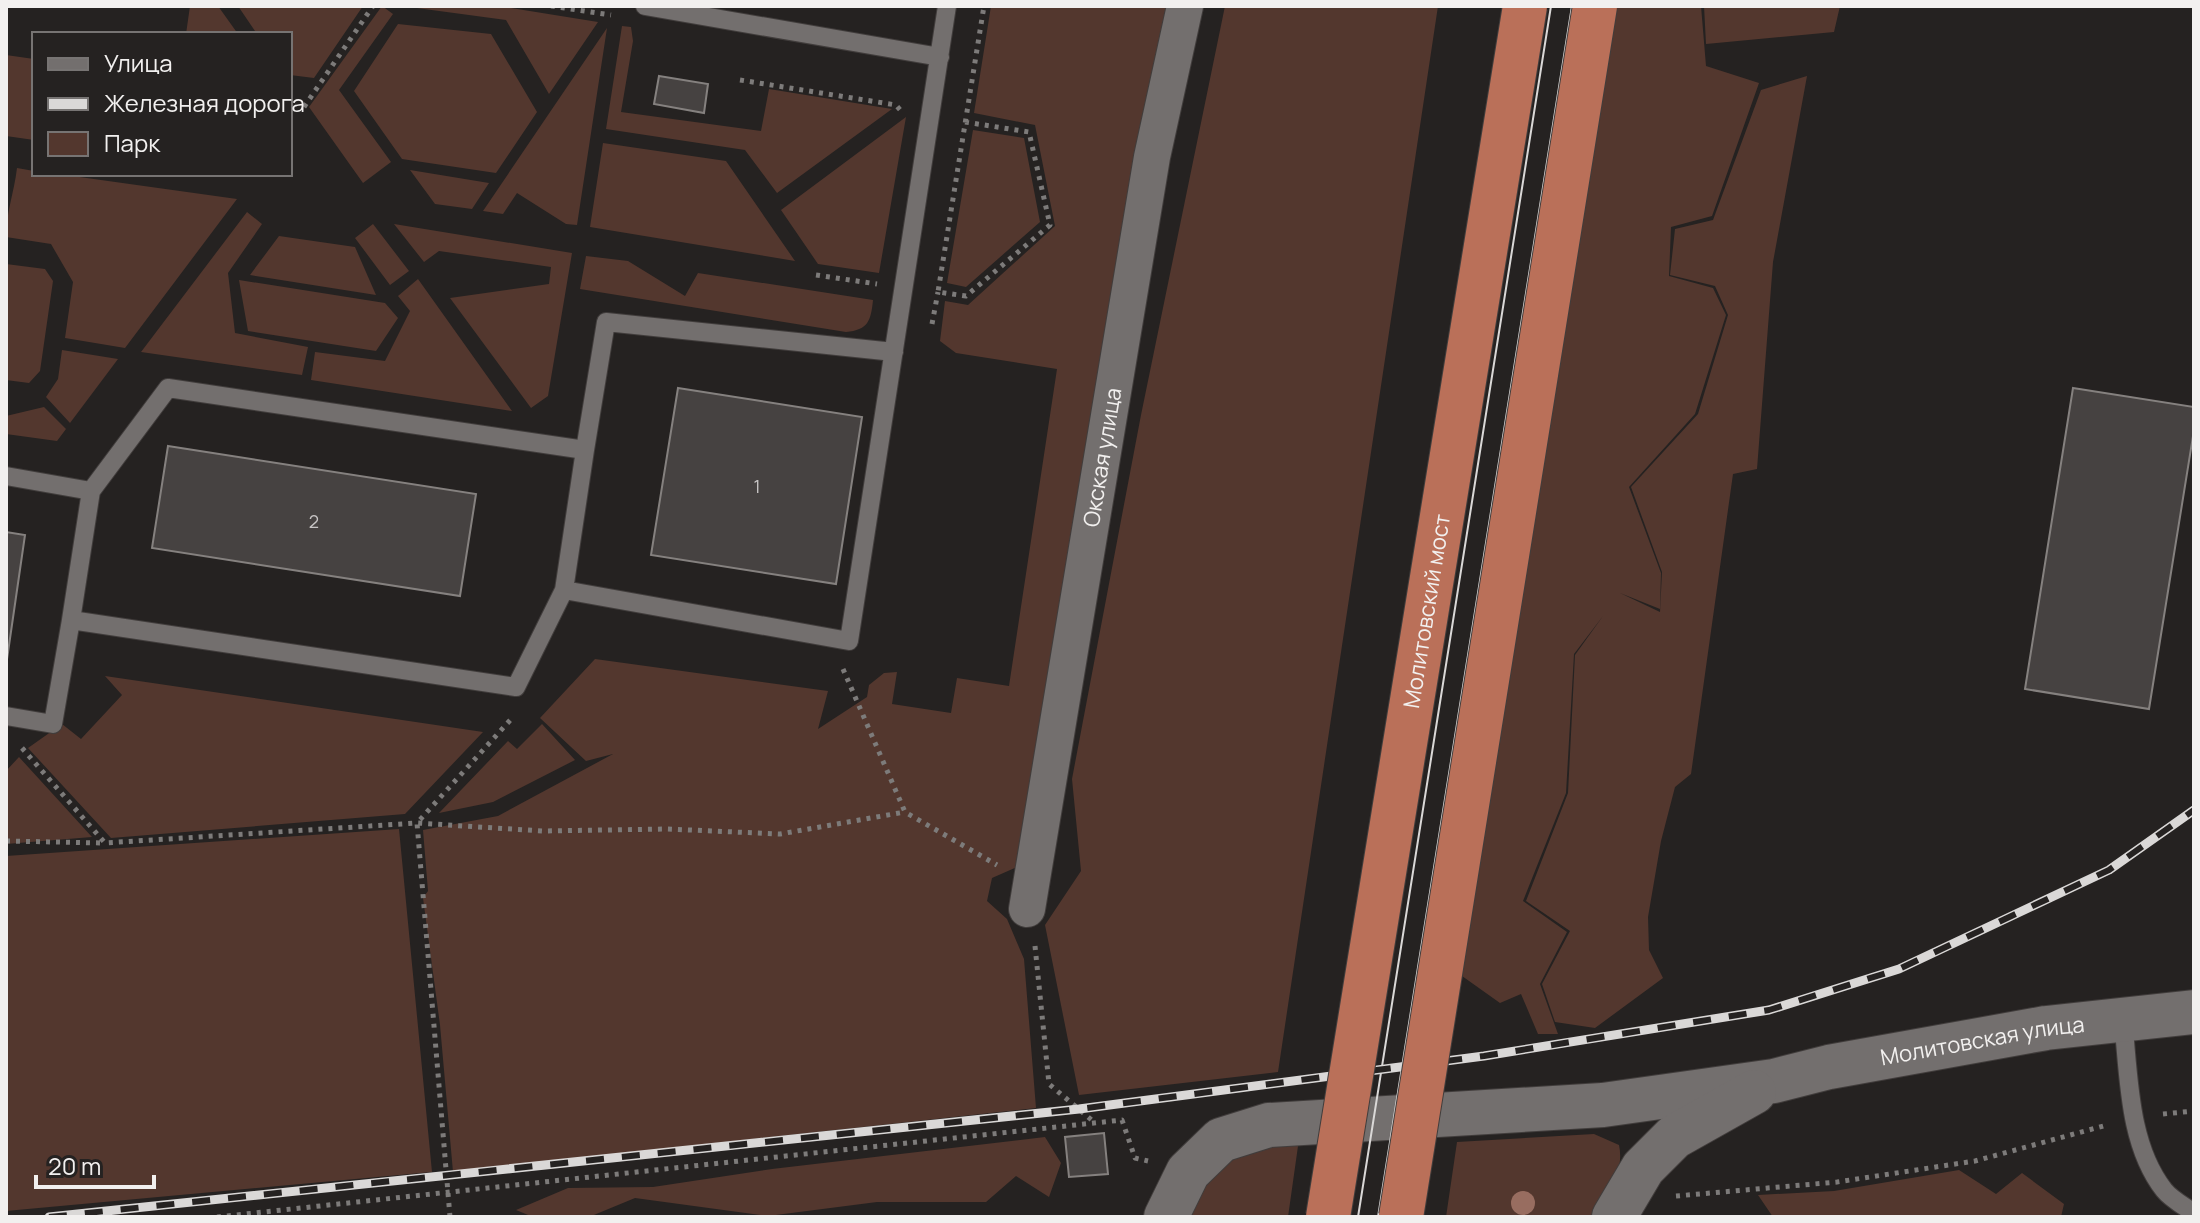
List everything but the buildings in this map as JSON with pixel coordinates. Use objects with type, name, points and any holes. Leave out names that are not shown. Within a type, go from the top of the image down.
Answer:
[{"type":"main road","name":"Молитовский мост","points":[[1328,1217],[1525,6]]},
{"type":"main road","points":[[1401,1217],[1595,6]]},
{"type":"street","name":"Окская улица","points":[[1027,909],[1152,157],[1185,6]]},
{"type":"street","name":"Молитовская улица","points":[[1774,1081],[1829,1067],[2123,1017],[2194,1012]]},
{"type":"street","points":[[1166,1217],[1188,1172],[1221,1140],[1269,1125],[1603,1105],[1774,1081]]},
{"type":"street","points":[[1614,1217],[1655,1183],[1674,1137],[1774,1081]]},
{"type":"street","points":[[1603,1105],[1632,1132],[1655,1183]]},
{"type":"lane","points":[[645,6],[940,57]]},
{"type":"lane","points":[[564,590],[849,641],[947,6]]},
{"type":"lane","points":[[71,620],[516,687],[564,590],[606,322],[894,352]]},
{"type":"lane","points":[[6,716],[53,724],[91,491],[168,388],[585,450]]},
{"type":"lane","points":[[6,476],[91,491]]},
{"type":"lane","points":[[2123,1017],[2134,1117],[2150,1169],[2166,1193],[2194,1213]]},
{"type":"path","points":[[304,107],[373,6]]},
{"type":"path","points":[[551,6],[611,15]]},
{"type":"path","points":[[932,324],[984,6]]},
{"type":"path","points":[[740,80],[896,105],[901,111]]},
{"type":"path","points":[[938,292],[966,296],[1050,225],[1029,132],[965,122]]},
{"type":"path","points":[[830,638],[905,812],[1014,874],[1027,909],[1039,960],[1049,1084],[1095,1123]]},
{"type":"path","points":[[450,1217],[417,823],[524,705]]},
{"type":"path","points":[[16,741],[105,843]]},
{"type":"path","points":[[6,841],[105,843],[417,823],[542,831],[667,829],[780,834],[905,812]]},
{"type":"path","points":[[1655,1183],[1837,1182],[1975,1161],[2134,1117],[2194,1111]]},
{"type":"path","points":[[217,1217],[1122,1120],[1135,1158],[1188,1172]]},
{"type":"green space","points":[[190,6],[218,6],[237,32],[186,32]]},
{"type":"green space","points":[[238,6],[363,6],[314,78],[292,75],[292,32],[256,32]]},
{"type":"green space","points":[[382,6],[393,14],[339,90],[391,162],[363,183],[309,107]]},
{"type":"green space","points":[[402,6],[498,6],[598,22],[549,94],[506,20]]},
{"type":"green space","points":[[991,6],[1166,6],[1057,693],[1017,867],[992,878],[987,901],[1007,919],[1024,959],[1036,1108],[453,1172],[440,1025],[423,898],[428,891],[423,830],[498,816],[613,754],[586,761],[540,718],[595,659],[828,691],[818,729],[867,697],[869,685],[884,673],[897,672],[892,704],[951,713],[957,678],[1009,686],[1057,369],[956,353],[940,341],[945,301],[968,305],[1055,226],[1035,125],[974,113]]},
{"type":"green space","points":[[1225,6],[1438,6],[1278,1072],[1079,1095],[1045,925],[1081,871],[1072,779],[1141,415]]},
{"type":"green space","points":[[1612,6],[1701,6],[1706,66],[1759,83],[1712,216],[1671,227],[1669,276],[1713,288],[1726,315],[1695,414],[1629,487],[1661,573],[1660,609],[1620,593],[1660,612],[1662,572],[1631,487],[1698,414],[1728,315],[1715,286],[1670,275],[1675,229],[1713,220],[1761,90],[1807,76],[1773,262],[1757,469],[1733,474],[1691,774],[1675,787],[1661,841],[1648,917],[1649,950],[1663,978],[1595,1028],[1555,1022],[1542,984],[1570,931],[1526,901],[1568,793],[1575,655],[1603,616],[1574,654],[1566,793],[1523,901],[1567,932],[1540,984],[1558,1034],[1538,1034],[1521,994],[1500,1003],[1462,976]]},
{"type":"green space","points":[[1704,6],[1840,6],[1834,32],[1706,44]]},
{"type":"green space","points":[[398,24],[491,34],[537,112],[496,173],[402,159],[354,91]]},
{"type":"green space","points":[[622,26],[631,27],[633,41],[621,112],[761,131],[769,89],[892,109],[777,193],[745,150],[606,129]]},
{"type":"green space","points":[[607,28],[577,225],[566,224],[517,193],[503,214],[483,211]]},
{"type":"green space","points":[[6,55],[32,59],[32,140],[6,136]]},
{"type":"green space","points":[[906,117],[879,273],[818,264],[781,210]]},
{"type":"green space","points":[[973,130],[1024,138],[1040,222],[966,287],[947,283]]},
{"type":"green space","points":[[603,143],[726,161],[795,261],[590,227]]},
{"type":"green space","points":[[17,168],[32,171],[32,176],[72,176],[237,199],[125,348],[65,338],[73,282],[51,244],[6,237]]},
{"type":"green space","points":[[410,170],[489,183],[472,209],[435,204]]},
{"type":"green space","points":[[247,212],[262,224],[228,273],[235,333],[308,347],[302,375],[141,352]]},
{"type":"green space","points":[[373,224],[409,271],[390,285],[355,238]]},
{"type":"green space","points":[[394,224],[572,253],[548,396],[531,408],[450,298],[549,284],[551,267],[439,251],[424,262]]},
{"type":"green space","points":[[279,236],[355,247],[376,295],[250,275]]},
{"type":"green space","points":[[586,256],[628,261],[685,296],[698,273],[873,300],[871,314],[864,327],[846,332],[580,289]]},
{"type":"green space","points":[[6,264],[45,269],[53,281],[40,371],[29,383],[6,380]]},
{"type":"green space","points":[[418,279],[512,411],[311,380],[315,352],[385,361],[410,311],[398,296]]},
{"type":"green space","points":[[239,280],[385,303],[398,318],[376,351],[248,331]]},
{"type":"green space","points":[[62,350],[118,359],[70,423],[46,397],[58,379]]},
{"type":"green space","points":[[44,407],[66,429],[57,441],[6,434],[6,416]]},
{"type":"green space","points":[[105,676],[483,732],[405,814],[111,838],[28,748],[62,724],[81,739],[122,695]]},
{"type":"green space","points":[[542,724],[575,760],[493,802],[439,813],[508,741],[517,749]]},
{"type":"green space","points":[[19,757],[92,837],[6,844],[6,771]]},
{"type":"green space","points":[[399,829],[432,1172],[6,1211],[6,856]]},
{"type":"green space","points":[[1594,1134],[1619,1145],[1620,1155],[1614,1183],[1593,1217],[1446,1217],[1457,1142]]},
{"type":"green space","points":[[1045,1137],[1061,1163],[1049,1197],[1016,1176],[986,1202],[877,1202],[768,1216],[635,1198],[589,1217],[533,1217],[516,1210],[568,1188],[653,1187],[772,1169]]},
{"type":"green space","points":[[1299,1139],[1288,1217],[1186,1217],[1218,1168],[1243,1154]]},
{"type":"green space","points":[[1959,1170],[1996,1194],[2022,1173],[2064,1204],[2061,1217],[1773,1217],[1758,1195],[1834,1191]]},
{"type":"tram line","points":[[1358,1217],[1551,6]]},
{"type":"tram line","points":[[1378,1217],[1572,6]]},
{"type":"railway","points":[[49,1217],[1079,1109],[1484,1056],[1769,1010],[1899,969],[2109,870],[2194,810]]}]
